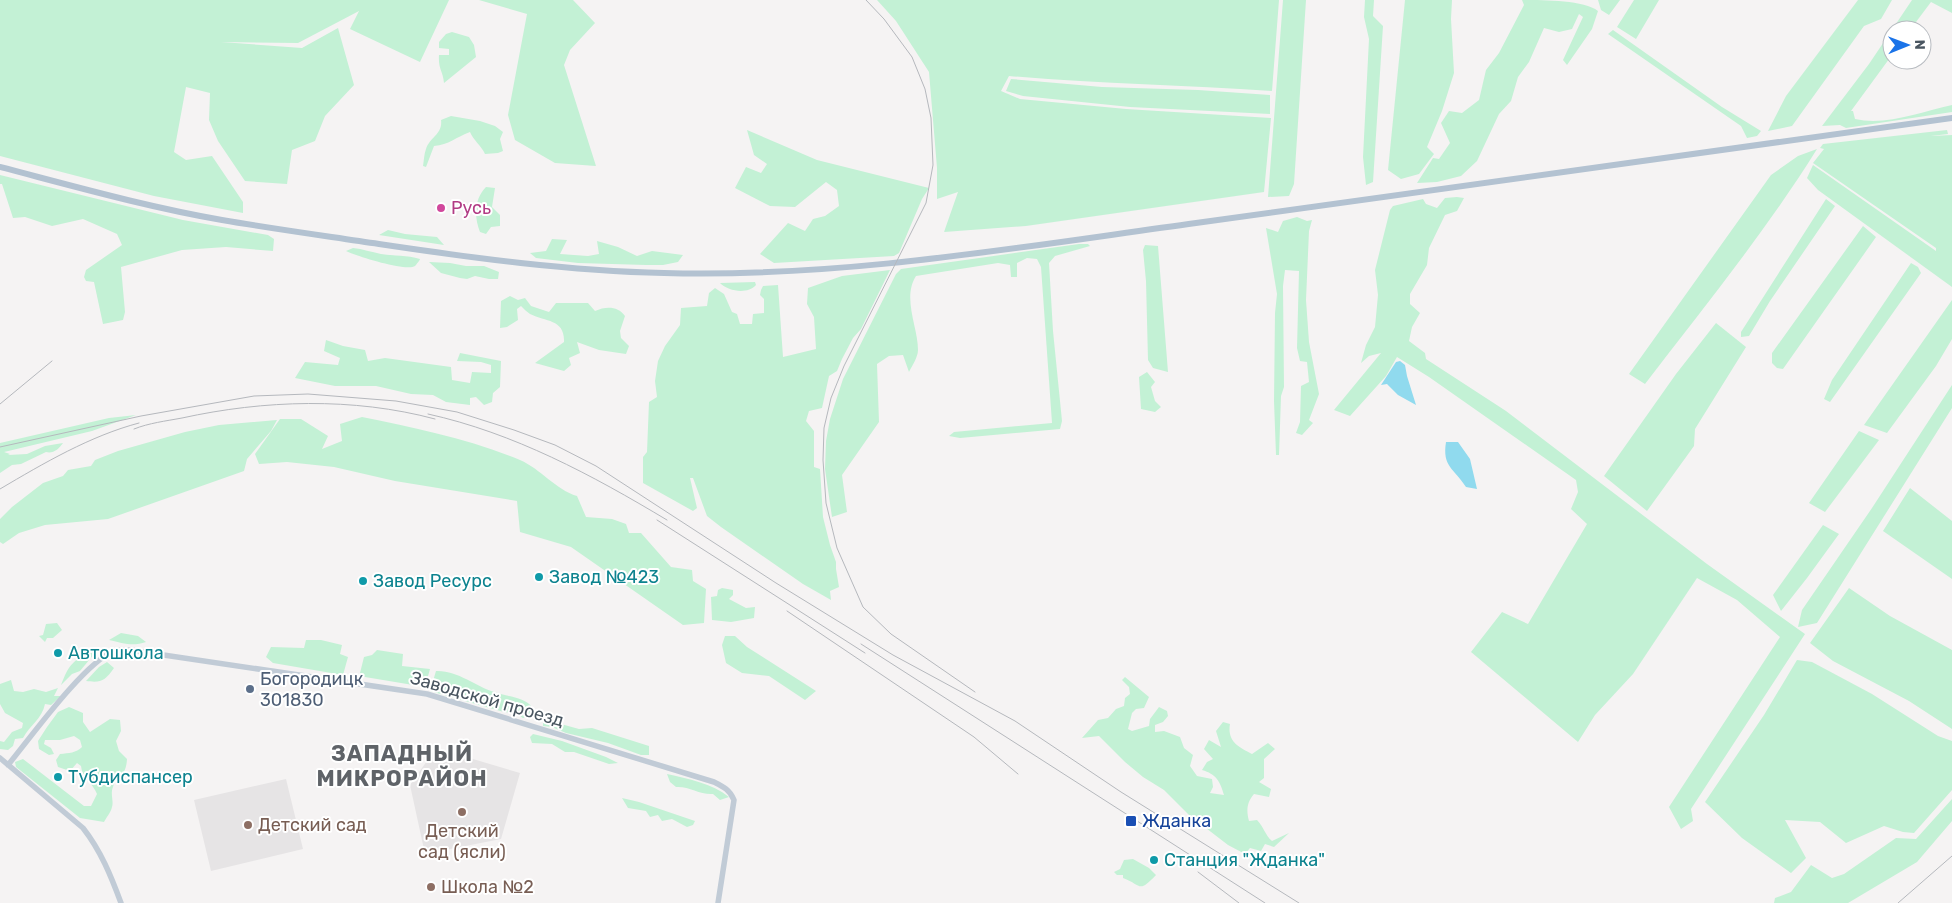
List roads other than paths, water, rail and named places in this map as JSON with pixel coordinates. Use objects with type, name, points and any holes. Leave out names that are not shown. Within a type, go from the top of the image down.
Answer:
[{"type":"main road","points":[[0,167],[82,189],[219,220],[447,254],[610,271],[667,274],[770,272],[934,258],[1634,164],[1952,118]]},
{"type":"street","name":"Заводской проезд","points":[[8,765],[81,677],[104,657],[115,651],[130,650],[427,694],[714,782],[725,788],[734,800],[718,903]]},
{"type":"street","points":[[0,758],[83,828],[108,868],[121,903]]},
{"type":"water","points":[[1400,361],[1405,365],[1416,405],[1398,395],[1387,384],[1381,385],[1396,362]]},
{"type":"water","points":[[1446,442],[1458,442],[1470,459],[1477,489],[1466,487],[1450,467],[1446,457]]},
{"type":"railway","points":[[866,0],[884,19],[912,57],[925,89],[931,118],[933,165],[926,203],[844,366],[831,398],[824,428],[823,460],[826,503],[837,548],[863,607],[891,634],[975,692]]},
{"type":"railway","points":[[0,404],[52,361]]},
{"type":"railway","points":[[0,447],[141,416],[254,396],[308,394],[396,401],[457,412],[514,430],[555,445],[596,466],[776,583],[893,655],[1015,721],[1121,792],[1299,903]]},
{"type":"railway","points":[[134,429],[213,412],[276,405],[341,404],[404,412],[435,419]]},
{"type":"railway","points":[[428,414],[491,432],[552,457],[610,487],[667,520]]},
{"type":"railway","points":[[0,489],[50,460],[85,443],[139,423]]},
{"type":"railway","points":[[657,520],[865,653]]},
{"type":"railway","points":[[787,611],[974,737],[1018,774]]},
{"type":"railway","points":[[861,644],[1265,903]]},
{"type":"railway","points":[[1898,903],[1952,856]]},
{"type":"railway","points":[[1198,872],[1239,903]]},
{"type":"place","name":"Русь","points":[[441,208]]},
{"type":"place","name":"Завод №423","points":[[539,577]]},
{"type":"place","name":"Завод Ресурс","points":[[363,581]]},
{"type":"place","name":"Автошкола","points":[[58,653]]},
{"type":"place","name":"Богородицк 301830","points":[[250,689]]},
{"type":"place","name":"Тубдиспансер","points":[[58,777]]},
{"type":"place","name":"Детский сад (ясли)","points":[[462,812]]},
{"type":"place","name":"Жданка","points":[[1131,821]]},
{"type":"place","name":"Детский сад","points":[[248,825]]},
{"type":"place","name":"Станция \"Жданка\"","points":[[1154,860]]},
{"type":"place","name":"Школа №2","points":[[431,887]]},
{"type":"district","name":"ЗАПАДНЫЙ МИКРОРАЙОН","points":[[402,766]]}]
